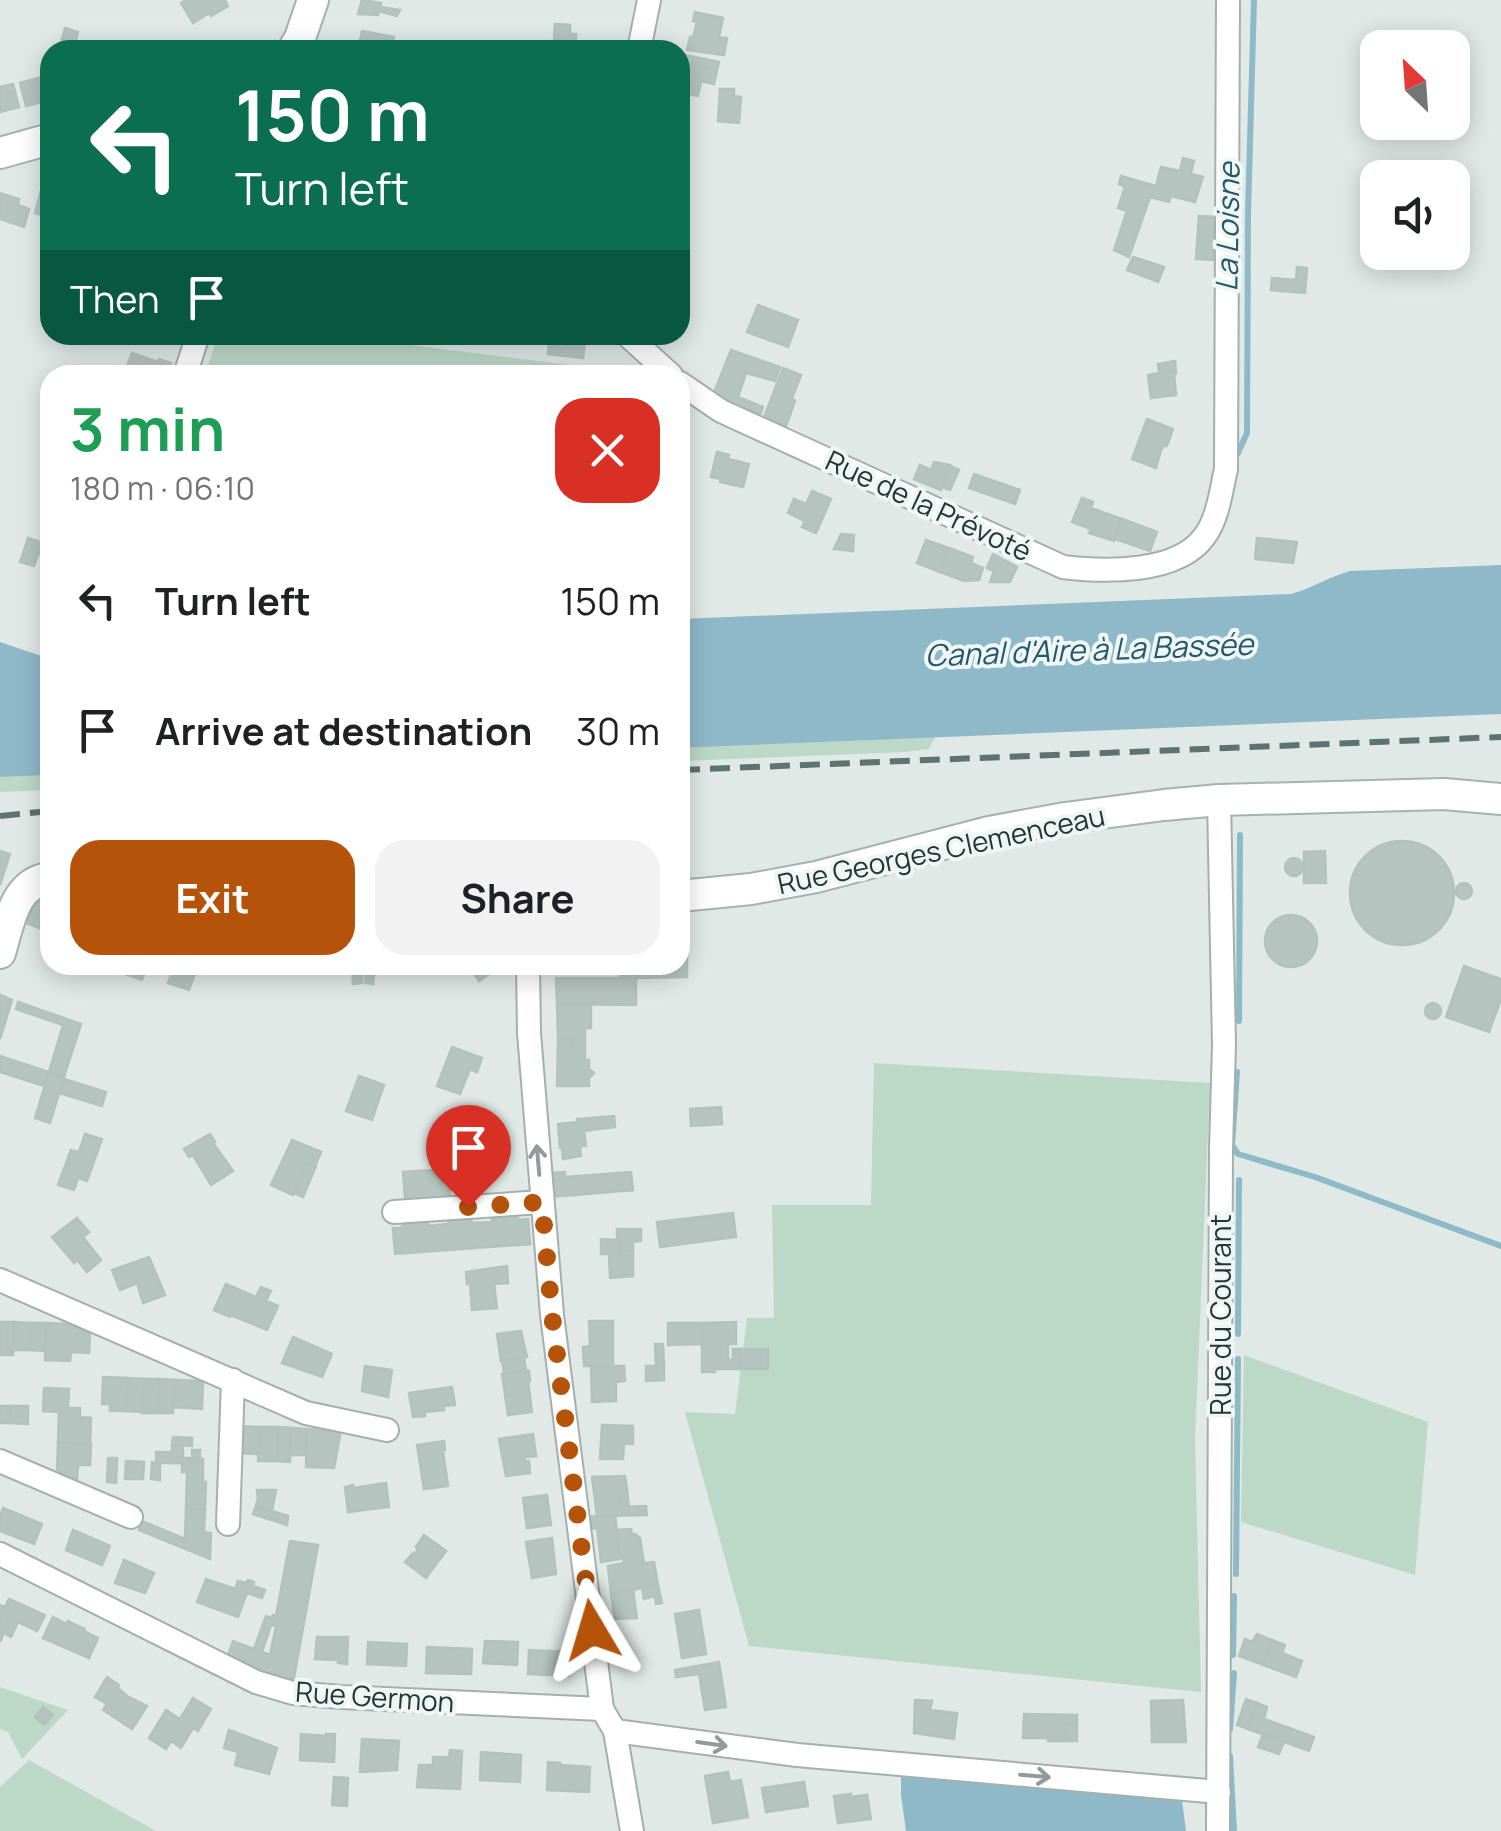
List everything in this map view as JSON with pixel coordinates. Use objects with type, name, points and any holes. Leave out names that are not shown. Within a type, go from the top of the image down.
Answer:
[{"type":"street","points":[[299,40],[313,0]]},
{"type":"street","points":[[641,40],[649,0]]},
{"type":"street","name":"Rue de la Prévoté","points":[[690,390],[721,411],[1063,566],[1088,570],[1157,566],[1190,553],[1207,534],[1226,469],[1228,0]]},
{"type":"street","points":[[0,154],[40,142]]},
{"type":"street","points":[[638,345],[660,365]]},
{"type":"street","name":"Rue Georges Clemenceau","points":[[690,895],[816,877],[989,832],[1065,818],[1218,800],[1444,794],[1501,800]]},
{"type":"street","name":"Rue du Courant","points":[[1218,800],[1224,1045],[1220,1149],[1218,1831]]},
{"type":"street","points":[[0,953],[15,904],[25,888],[40,880]]},
{"type":"street","points":[[528,975],[529,1032],[552,1315],[602,1709],[615,1731],[632,1831]]},
{"type":"street","points":[[394,1212],[542,1202]]},
{"type":"street","points":[[0,1280],[306,1413],[387,1430]]},
{"type":"street","points":[[228,1524],[232,1380]]},
{"type":"street","points":[[0,1461],[131,1517]]},
{"type":"street","name":"Rue Germon","points":[[0,1554],[256,1682],[293,1693],[602,1709]]},
{"type":"street","points":[[615,1731],[798,1755],[1218,1792]]},
{"type":"green space","points":[[215,345],[409,345],[570,365],[208,365]]},
{"type":"green space","points":[[935,737],[929,749],[905,752],[690,761],[690,748]]},
{"type":"green space","points":[[40,775],[40,790],[0,792],[0,777]]},
{"type":"green space","points":[[874,1063],[1210,1083],[1195,1439],[1201,1692],[749,1646],[685,1412],[735,1414],[747,1318],[774,1318],[772,1205],[871,1205]]},
{"type":"green space","points":[[1244,1355],[1428,1422],[1415,1575],[1241,1522]]},
{"type":"green space","points":[[0,1687],[68,1710],[22,1759],[8,1732],[0,1729]]},
{"type":"green space","points":[[29,1760],[156,1831],[0,1831],[0,1787]]},
{"type":"water","name":"Canal d'Aire à La Bassée","points":[[1501,565],[1501,714],[690,748],[690,619],[1291,594],[1350,571]]},
{"type":"water","points":[[0,642],[40,656],[40,775],[0,777]]},
{"type":"water","points":[[901,1774],[1182,1800],[1186,1831],[906,1831]]},
{"type":"building","points":[[225,0],[228,6],[193,23],[181,3]]},
{"type":"building","points":[[362,0],[400,10],[397,16],[379,11],[378,15],[358,14]]},
{"type":"building","points":[[695,12],[723,18],[719,37],[727,38],[724,55],[690,50],[690,37],[697,22],[693,21]]},
{"type":"building","points":[[555,24],[570,25],[570,34],[576,34],[576,40],[554,40]]},
{"type":"building","points":[[65,28],[78,32],[76,40],[62,40]]},
{"type":"building","points":[[362,31],[394,37],[393,40],[360,40]]},
{"type":"building","points":[[690,56],[719,62],[717,70],[690,64]]},
{"type":"building","points":[[690,64],[717,70],[714,84],[701,81],[698,96],[690,94]]},
{"type":"building","points":[[40,78],[40,102],[26,106],[20,83]]},
{"type":"building","points":[[13,84],[19,107],[0,112],[0,87]]},
{"type":"building","points":[[720,89],[734,89],[734,96],[741,97],[739,123],[718,121]]},
{"type":"building","points":[[1183,158],[1194,161],[1191,174],[1203,177],[1195,202],[1171,196],[1169,202],[1150,197],[1129,257],[1114,250],[1127,211],[1118,208],[1125,187],[1119,184],[1121,176],[1156,186],[1161,167],[1180,171]]},
{"type":"building","points":[[0,193],[19,199],[18,205],[29,209],[24,227],[0,219]]},
{"type":"building","points":[[1199,216],[1217,217],[1213,260],[1196,259]]},
{"type":"building","points":[[1133,257],[1164,267],[1158,282],[1127,270]]},
{"type":"building","points":[[1297,267],[1307,268],[1305,293],[1271,290],[1272,278],[1296,280]]},
{"type":"building","points":[[758,305],[798,320],[788,347],[747,332]]},
{"type":"building","points":[[549,345],[585,345],[583,358],[548,354]]},
{"type":"building","points":[[731,350],[780,367],[775,381],[746,373],[738,397],[763,407],[760,415],[713,395]]},
{"type":"building","points":[[132,353],[171,363],[170,365],[127,365]]},
{"type":"building","points":[[1175,361],[1176,395],[1151,398],[1148,375],[1159,373],[1158,364]]},
{"type":"building","points":[[783,368],[801,375],[786,426],[764,417]]},
{"type":"building","points":[[1147,419],[1173,429],[1156,468],[1132,459]]},
{"type":"building","points":[[717,452],[749,464],[743,487],[711,477]]},
{"type":"building","points":[[934,462],[950,465],[941,490],[914,479],[920,465],[931,470]]},
{"type":"building","points":[[950,466],[959,470],[950,490],[942,487]]},
{"type":"building","points":[[974,474],[1020,490],[1015,504],[969,488]]},
{"type":"building","points":[[812,491],[831,499],[816,533],[802,527],[805,521],[788,513],[794,499],[806,504]]},
{"type":"building","points":[[1082,498],[1093,502],[1091,508],[1122,519],[1114,541],[1089,533],[1091,529],[1072,522]]},
{"type":"building","points":[[1122,519],[1157,532],[1150,551],[1115,539]]},
{"type":"building","points":[[841,534],[854,535],[853,551],[834,549]]},
{"type":"building","points":[[28,538],[40,542],[40,552],[25,548]]},
{"type":"building","points":[[1257,538],[1297,542],[1293,563],[1255,559]]},
{"type":"building","points":[[926,540],[949,548],[940,572],[917,563]]},
{"type":"building","points":[[25,548],[40,552],[34,566],[20,562]]},
{"type":"building","points":[[949,548],[973,557],[971,563],[983,568],[979,580],[964,581],[940,572]]},
{"type":"building","points":[[993,554],[1017,567],[1010,582],[990,582],[994,571],[987,568]]},
{"type":"building","points":[[1402,841],[1422,845],[1439,856],[1450,873],[1454,893],[1450,913],[1439,930],[1422,941],[1402,945],[1382,941],[1365,930],[1354,913],[1350,893],[1354,873],[1365,856],[1382,845]]},
{"type":"building","points":[[0,851],[10,854],[0,885]]},
{"type":"building","points":[[1325,851],[1326,883],[1304,883],[1304,852]]},
{"type":"building","points":[[1294,858],[1303,867],[1294,876],[1285,867]]},
{"type":"building","points":[[1464,883],[1472,891],[1464,899],[1456,891]]},
{"type":"building","points":[[40,894],[40,928],[26,923]]},
{"type":"building","points":[[1291,915],[1310,922],[1317,941],[1310,960],[1291,967],[1272,960],[1265,941],[1272,922]]},
{"type":"building","points":[[1464,966],[1501,979],[1501,999],[1489,1032],[1446,1017]]},
{"type":"building","points":[[171,975],[194,975],[189,990],[168,983]]},
{"type":"building","points":[[352,975],[362,975],[362,983],[353,984]]},
{"type":"building","points":[[365,975],[374,975],[373,984],[365,983]]},
{"type":"building","points":[[636,975],[687,975],[687,977]]},
{"type":"building","points":[[556,978],[636,978],[636,1005],[557,1004]]},
{"type":"building","points":[[0,995],[12,1000],[0,1039]]},
{"type":"building","points":[[18,1002],[81,1024],[64,1077],[49,1072],[63,1025],[16,1009]]},
{"type":"building","points":[[1433,1003],[1441,1011],[1433,1019],[1425,1011]]},
{"type":"building","points":[[557,1004],[591,1005],[591,1028],[585,1029],[585,1048],[572,1048],[572,1038],[558,1039]]},
{"type":"building","points":[[572,1038],[572,1048],[585,1048],[585,1060],[589,1060],[589,1069],[594,1073],[589,1086],[557,1086],[558,1039]]},
{"type":"building","points":[[452,1047],[482,1058],[477,1072],[470,1069],[460,1094],[437,1086]]},
{"type":"building","points":[[0,1056],[49,1072],[44,1086],[0,1072]]},
{"type":"building","points":[[49,1072],[64,1077],[50,1123],[35,1118]]},
{"type":"building","points":[[359,1076],[384,1085],[372,1120],[346,1111]]},
{"type":"building","points":[[64,1079],[106,1092],[102,1106],[59,1093]]},
{"type":"building","points":[[721,1107],[722,1124],[691,1126],[690,1109]]},
{"type":"building","points":[[614,1116],[615,1127],[584,1131],[586,1146],[580,1146],[581,1156],[563,1159],[558,1124]]},
{"type":"building","points":[[471,1118],[494,1126],[483,1163],[458,1154]]},
{"type":"building","points":[[85,1134],[102,1139],[87,1181],[78,1178],[74,1190],[58,1185],[71,1150],[79,1152]]},
{"type":"building","points":[[210,1134],[233,1171],[211,1185],[193,1155],[189,1157],[184,1149]]},
{"type":"building","points":[[292,1140],[321,1152],[315,1166],[307,1162],[293,1195],[271,1185]]},
{"type":"building","points":[[307,1162],[316,1166],[303,1197],[294,1193]]},
{"type":"building","points":[[448,1169],[450,1195],[405,1198],[403,1172]]},
{"type":"building","points":[[565,1172],[565,1177],[631,1172],[633,1190],[551,1197],[548,1178],[552,1173]]},
{"type":"building","points":[[733,1213],[736,1237],[660,1247],[657,1222]]},
{"type":"building","points":[[514,1215],[518,1220],[528,1219],[530,1244],[395,1254],[393,1228],[402,1228],[406,1222],[423,1221],[428,1226],[468,1218],[473,1223],[492,1222],[496,1216]]},
{"type":"building","points":[[77,1218],[89,1232],[83,1237],[101,1260],[87,1272],[52,1237]]},
{"type":"building","points":[[617,1229],[641,1229],[641,1241],[633,1242],[633,1250],[620,1252]]},
{"type":"building","points":[[617,1229],[620,1252],[633,1250],[633,1276],[610,1278],[609,1254],[601,1254],[601,1239],[617,1240]]},
{"type":"building","points":[[149,1257],[165,1295],[143,1303],[137,1283],[120,1290],[112,1270]]},
{"type":"building","points":[[507,1266],[508,1283],[494,1284],[497,1308],[472,1310],[466,1272]]},
{"type":"building","points":[[226,1284],[256,1297],[261,1287],[271,1291],[266,1301],[278,1306],[267,1330],[214,1310]]},
{"type":"building","points":[[589,1321],[613,1321],[613,1366],[584,1366],[583,1347],[590,1346]]},
{"type":"building","points":[[0,1322],[14,1322],[13,1355],[0,1355]]},
{"type":"building","points":[[14,1322],[30,1323],[30,1350],[13,1350]]},
{"type":"building","points":[[736,1322],[736,1344],[728,1344],[728,1360],[733,1360],[733,1349],[740,1349],[740,1369],[702,1372],[702,1323]]},
{"type":"building","points":[[30,1323],[46,1323],[45,1351],[30,1350]]},
{"type":"building","points":[[46,1323],[71,1324],[90,1333],[89,1353],[71,1352],[70,1361],[45,1360]]},
{"type":"building","points":[[668,1323],[702,1323],[702,1344],[668,1345]]},
{"type":"building","points":[[521,1331],[527,1357],[501,1361],[497,1334]]},
{"type":"building","points":[[293,1337],[332,1354],[322,1377],[282,1363]]},
{"type":"building","points":[[655,1344],[663,1344],[664,1366],[656,1366]]},
{"type":"building","points":[[740,1349],[768,1349],[768,1369],[740,1369]]},
{"type":"building","points":[[524,1358],[526,1371],[504,1374],[502,1360]]},
{"type":"building","points":[[365,1366],[392,1370],[388,1397],[362,1391]]},
{"type":"building","points":[[591,1366],[624,1366],[625,1381],[616,1382],[616,1401],[592,1402]]},
{"type":"building","points":[[646,1366],[664,1366],[664,1380],[646,1381]]},
{"type":"building","points":[[529,1371],[532,1412],[508,1415],[502,1374]]},
{"type":"building","points":[[103,1377],[127,1378],[126,1411],[110,1411],[110,1404],[102,1404]]},
{"type":"building","points":[[127,1378],[143,1379],[142,1412],[126,1411]]},
{"type":"building","points":[[143,1379],[159,1379],[158,1413],[142,1413]]},
{"type":"building","points":[[159,1379],[175,1380],[173,1413],[158,1413]]},
{"type":"building","points":[[175,1380],[203,1381],[202,1409],[173,1407]]},
{"type":"building","points":[[452,1387],[455,1405],[413,1417],[409,1393]]},
{"type":"building","points":[[44,1388],[69,1389],[68,1408],[80,1408],[80,1417],[91,1418],[90,1444],[58,1443],[59,1412],[43,1411]]},
{"type":"building","points":[[0,1406],[11,1406],[11,1423],[0,1423]]},
{"type":"building","points":[[11,1406],[28,1406],[28,1424],[11,1423]]},
{"type":"building","points":[[602,1425],[633,1426],[633,1444],[624,1444],[623,1459],[600,1459]]},
{"type":"building","points":[[235,1426],[260,1427],[259,1454],[234,1453]]},
{"type":"building","points":[[260,1427],[278,1427],[277,1461],[258,1461]]},
{"type":"building","points":[[278,1427],[291,1428],[290,1462],[277,1461]]},
{"type":"building","points":[[291,1428],[307,1429],[306,1455],[290,1455]]},
{"type":"building","points":[[307,1429],[341,1430],[334,1468],[306,1467]]},
{"type":"building","points":[[533,1434],[536,1456],[524,1457],[529,1461],[530,1473],[506,1476],[499,1439]]},
{"type":"building","points":[[173,1437],[192,1438],[192,1446],[172,1445]]},
{"type":"building","points":[[444,1441],[448,1486],[424,1489],[417,1445]]},
{"type":"building","points":[[58,1443],[91,1444],[90,1465],[78,1465],[77,1480],[61,1479],[61,1471],[57,1471]]},
{"type":"building","points":[[172,1445],[183,1446],[183,1458],[192,1458],[192,1450],[200,1450],[203,1464],[172,1463]]},
{"type":"building","points":[[156,1452],[172,1452],[172,1463],[160,1463],[160,1480],[151,1479]]},
{"type":"building","points":[[108,1458],[117,1458],[116,1483],[107,1482]]},
{"type":"building","points":[[126,1461],[144,1462],[143,1479],[125,1479]]},
{"type":"building","points":[[182,1464],[203,1464],[205,1510],[186,1509],[187,1472],[182,1472]]},
{"type":"building","points":[[625,1476],[627,1489],[618,1490],[620,1507],[646,1506],[647,1515],[597,1516],[592,1477]]},
{"type":"building","points":[[386,1483],[389,1507],[348,1512],[345,1487]]},
{"type":"building","points":[[627,1489],[629,1507],[620,1507],[618,1490]]},
{"type":"building","points":[[257,1490],[276,1490],[272,1511],[256,1506]]},
{"type":"building","points":[[547,1495],[551,1525],[527,1528],[523,1498]]},
{"type":"building","points":[[256,1506],[288,1516],[287,1525],[253,1514]]},
{"type":"building","points":[[3,1508],[42,1524],[34,1544],[0,1531]]},
{"type":"building","points":[[186,1509],[205,1510],[204,1532],[211,1533],[210,1559],[139,1530],[142,1521],[185,1539]]},
{"type":"building","points":[[615,1515],[620,1559],[601,1562],[597,1528],[589,1529],[587,1517]]},
{"type":"building","points":[[631,1529],[632,1535],[640,1538],[644,1563],[654,1562],[658,1585],[611,1594],[608,1566],[624,1563],[617,1530]]},
{"type":"building","points":[[73,1530],[110,1546],[102,1565],[66,1550]]},
{"type":"building","points":[[424,1535],[446,1551],[426,1578],[405,1562],[418,1552],[416,1547]]},
{"type":"building","points":[[552,1538],[556,1574],[532,1578],[526,1542]]},
{"type":"building","points":[[290,1541],[318,1545],[293,1683],[227,1658],[233,1641],[254,1649],[266,1616],[276,1616]],"holes":[[[271,1625],[276,1626],[270,1655],[262,1652]]]},
{"type":"building","points":[[124,1560],[154,1573],[145,1593],[115,1583]]},
{"type":"building","points":[[206,1579],[235,1589],[238,1581],[248,1580],[265,1590],[262,1598],[247,1593],[238,1617],[197,1602]]},
{"type":"building","points":[[658,1585],[662,1603],[656,1604],[655,1596],[644,1599],[642,1588]]},
{"type":"building","points":[[633,1590],[637,1618],[615,1619],[611,1594]]},
{"type":"building","points":[[9,1599],[45,1615],[37,1631],[18,1622],[11,1637],[4,1633],[0,1642],[0,1605],[5,1607]]},
{"type":"building","points":[[699,1610],[706,1654],[682,1658],[675,1614]]},
{"type":"building","points":[[53,1617],[98,1638],[89,1658],[43,1638]]},
{"type":"building","points":[[1257,1634],[1272,1640],[1263,1665],[1239,1656],[1245,1639],[1252,1642]]},
{"type":"building","points":[[317,1637],[348,1637],[347,1664],[315,1659]]},
{"type":"building","points":[[1272,1640],[1285,1645],[1282,1653],[1302,1661],[1296,1677],[1263,1665]]},
{"type":"building","points":[[485,1641],[518,1642],[517,1665],[483,1663]]},
{"type":"building","points":[[368,1642],[407,1644],[406,1666],[367,1664]]},
{"type":"building","points":[[427,1647],[472,1649],[471,1674],[426,1673]]},
{"type":"building","points":[[529,1650],[570,1652],[569,1676],[528,1674]]},
{"type":"building","points":[[719,1662],[726,1707],[705,1710],[699,1674],[676,1677],[675,1670]]},
{"type":"building","points":[[107,1677],[127,1696],[147,1706],[132,1729],[103,1710],[107,1704],[95,1697]]},
{"type":"building","points":[[193,1698],[211,1709],[198,1731],[193,1728],[181,1748],[171,1741],[166,1749],[149,1738],[166,1710],[180,1719]]},
{"type":"building","points":[[1246,1699],[1257,1703],[1248,1729],[1237,1725]]},
{"type":"building","points":[[915,1700],[932,1701],[930,1710],[957,1713],[954,1739],[914,1733]]},
{"type":"building","points":[[1183,1700],[1186,1742],[1152,1742],[1151,1701]]},
{"type":"building","points":[[1257,1703],[1267,1707],[1264,1719],[1314,1737],[1309,1751],[1248,1729]]},
{"type":"building","points":[[43,1707],[53,1715],[44,1725],[35,1717]]},
{"type":"building","points":[[1024,1714],[1077,1715],[1077,1724],[1066,1724],[1066,1741],[1023,1738]]},
{"type":"building","points":[[1066,1724],[1077,1724],[1077,1741],[1066,1741]]},
{"type":"building","points":[[229,1730],[277,1748],[269,1774],[235,1765],[238,1752],[224,1748]]},
{"type":"building","points":[[301,1734],[335,1734],[334,1762],[300,1760]]},
{"type":"building","points":[[1263,1734],[1284,1742],[1279,1754],[1258,1747]]},
{"type":"building","points":[[362,1739],[399,1741],[397,1770],[360,1772]]},
{"type":"building","points":[[450,1750],[462,1751],[460,1789],[417,1787],[419,1765],[433,1765],[433,1757],[449,1757]]},
{"type":"building","points":[[481,1752],[521,1755],[520,1782],[480,1780]]},
{"type":"building","points":[[548,1762],[590,1767],[589,1792],[547,1790]]},
{"type":"building","points":[[728,1772],[730,1782],[741,1780],[748,1817],[713,1823],[705,1776]]},
{"type":"building","points":[[334,1777],[348,1778],[347,1806],[332,1805]]},
{"type":"building","points":[[804,1782],[808,1806],[766,1812],[762,1788]]},
{"type":"building","points":[[867,1795],[871,1819],[838,1823],[834,1796]]},
{"type":"waterway","name":"La Loisne","points":[[1238,453],[1247,433],[1254,0]]},
{"type":"waterway","points":[[1239,1021],[1240,835]]},
{"type":"waterway","points":[[1237,1072],[1232,1145],[1238,1154],[1315,1177],[1501,1246]]},
{"type":"waterway","points":[[1238,1334],[1239,1180]]},
{"type":"waterway","points":[[1236,1574],[1238,1359]]},
{"type":"waterway","points":[[1233,1655],[1234,1596]]},
{"type":"waterway","points":[[1230,1729],[1234,1673]]},
{"type":"waterway","points":[[1230,1756],[1234,1831]]},
{"type":"railway","points":[[690,770],[1501,737]]},
{"type":"railway","points":[[0,816],[40,812]]},
{"type":"route","points":[[468,1207],[542,1202],[552,1315],[592,1630]]}]
